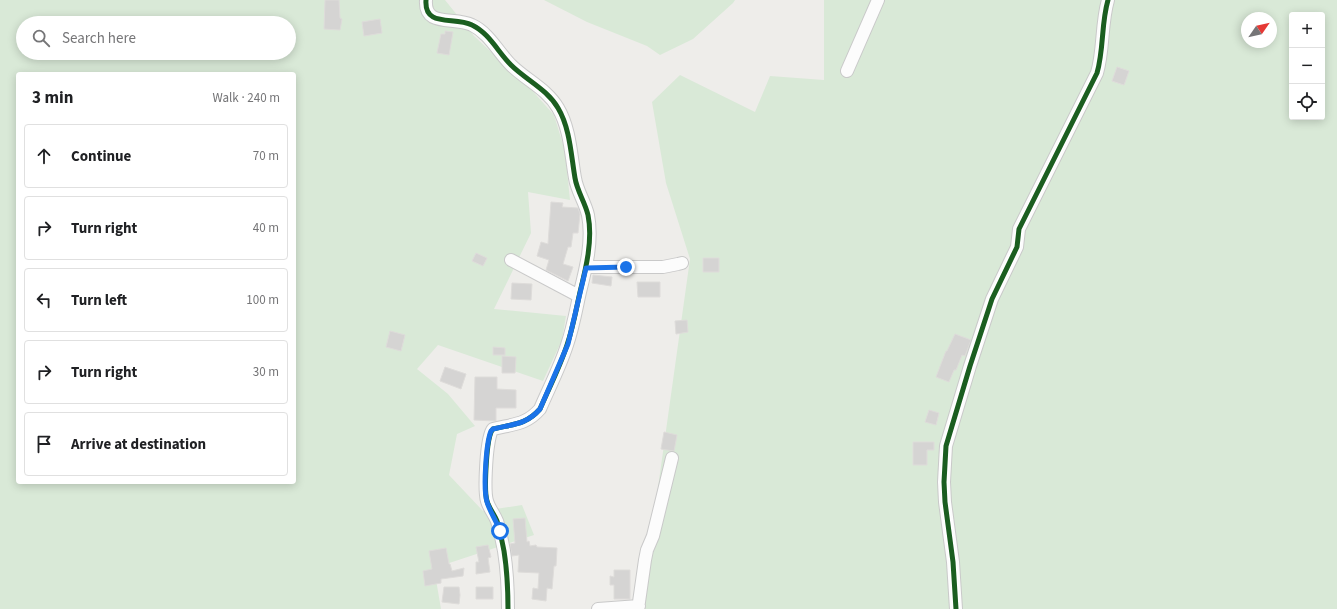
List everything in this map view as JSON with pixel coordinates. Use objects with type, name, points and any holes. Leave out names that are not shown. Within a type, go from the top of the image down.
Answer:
[{"type":"street","points":[[426,0],[425,8],[427,14],[432,17],[462,21],[480,29],[511,65],[546,92],[559,109],[570,148],[575,180],[588,215],[589,240],[586,268],[568,344],[540,409],[533,417],[525,422],[493,429],[490,433],[486,494],[487,503],[496,519],[504,550],[508,584],[508,609]]},
{"type":"street","points":[[847,71],[878,0]]},
{"type":"street","points":[[956,609],[954,562],[945,502],[944,482],[949,433],[992,299],[1017,247],[1019,229],[1096,72],[1100,56],[1104,13],[1108,0]]},
{"type":"street","points":[[511,260],[579,296]]},
{"type":"street","points":[[586,268],[663,267],[682,262]]},
{"type":"street","points":[[598,609],[638,608],[647,550],[653,536],[672,458]]},
{"type":"green space","points":[[0,0],[445,0],[474,36],[529,87],[554,115],[565,151],[570,200],[528,192],[531,233],[494,309],[566,316],[562,340],[543,381],[438,345],[417,369],[448,394],[475,426],[457,434],[449,475],[483,511],[522,505],[534,535],[434,568],[441,609],[0,609]]},
{"type":"green space","points":[[544,0],[735,0],[693,39],[660,55],[647,46],[587,22]]},
{"type":"green space","points":[[824,0],[1337,0],[1337,609],[641,609],[690,259],[666,183],[652,102],[680,75],[755,112],[770,76],[824,80]]},
{"type":"building","points":[[325,0],[339,0],[340,18],[342,19],[340,30],[324,29]]},
{"type":"building","points":[[380,19],[382,33],[364,36],[362,22]]},
{"type":"building","points":[[445,31],[453,32],[449,55],[437,53],[441,34],[445,34]]},
{"type":"building","points":[[1117,67],[1129,71],[1124,85],[1112,81]]},
{"type":"building","points":[[551,202],[563,203],[562,207],[578,208],[580,214],[578,233],[573,233],[571,247],[568,247],[563,264],[573,267],[568,281],[546,270],[549,260],[537,256],[541,242],[548,244]]},
{"type":"building","points":[[476,253],[487,258],[483,266],[472,261]]},
{"type":"building","points":[[703,258],[719,258],[719,272],[703,272]]},
{"type":"building","points":[[593,275],[612,277],[611,286],[592,283]]},
{"type":"building","points":[[637,282],[660,282],[660,297],[638,297]]},
{"type":"building","points":[[512,283],[532,284],[531,300],[511,299]]},
{"type":"building","points":[[687,320],[688,332],[676,334],[675,321]]},
{"type":"building","points":[[390,331],[405,335],[401,351],[386,347]]},
{"type":"building","points":[[955,334],[971,340],[965,356],[962,355],[949,382],[936,377],[946,351]]},
{"type":"building","points":[[493,347],[505,348],[505,355],[493,355]]},
{"type":"building","points":[[502,356],[516,357],[515,373],[502,373]]},
{"type":"building","points":[[445,367],[466,374],[461,389],[440,381]]},
{"type":"building","points":[[475,377],[497,377],[497,389],[516,390],[516,408],[496,408],[496,421],[474,420]]},
{"type":"building","points":[[929,410],[939,413],[936,425],[925,422]]},
{"type":"building","points":[[664,432],[677,435],[674,451],[661,449]]},
{"type":"building","points":[[913,442],[934,442],[934,450],[927,450],[927,465],[913,465]]},
{"type":"building","points":[[525,518],[527,542],[529,541],[530,546],[536,545],[537,547],[557,548],[552,589],[547,588],[546,601],[532,599],[533,588],[538,589],[539,573],[518,572],[519,555],[512,556],[510,544],[515,543],[513,519]]},
{"type":"building","points":[[488,545],[491,557],[488,558],[490,572],[476,574],[476,562],[479,562],[476,547]]},
{"type":"building","points":[[446,548],[452,571],[464,568],[463,576],[441,579],[441,583],[425,586],[423,571],[432,569],[429,551]]},
{"type":"building","points":[[614,570],[630,570],[630,599],[614,599],[614,585],[610,585],[610,576],[614,577]]},
{"type":"building","points":[[444,587],[459,587],[459,604],[442,602]]},
{"type":"building","points":[[476,587],[493,587],[493,599],[476,599]]},
{"type":"cycle path","points":[[426,0],[427,9],[435,18],[465,22],[478,28],[511,65],[548,95],[553,101],[565,124],[570,142],[576,183],[588,215],[590,234],[586,264],[571,332],[561,361],[540,409],[524,421],[493,429],[489,442],[486,464],[486,495],[488,504],[497,521],[504,551],[508,609]]},
{"type":"cycle path","points":[[956,609],[953,562],[945,502],[944,482],[946,446],[992,299],[1017,247],[1019,229],[1097,73],[1101,55],[1104,18],[1108,0]]},
{"type":"route","points":[[500,531],[496,519],[487,503],[486,494],[490,433],[493,429],[525,422],[533,417],[540,409],[568,344],[586,268],[626,267]]}]
